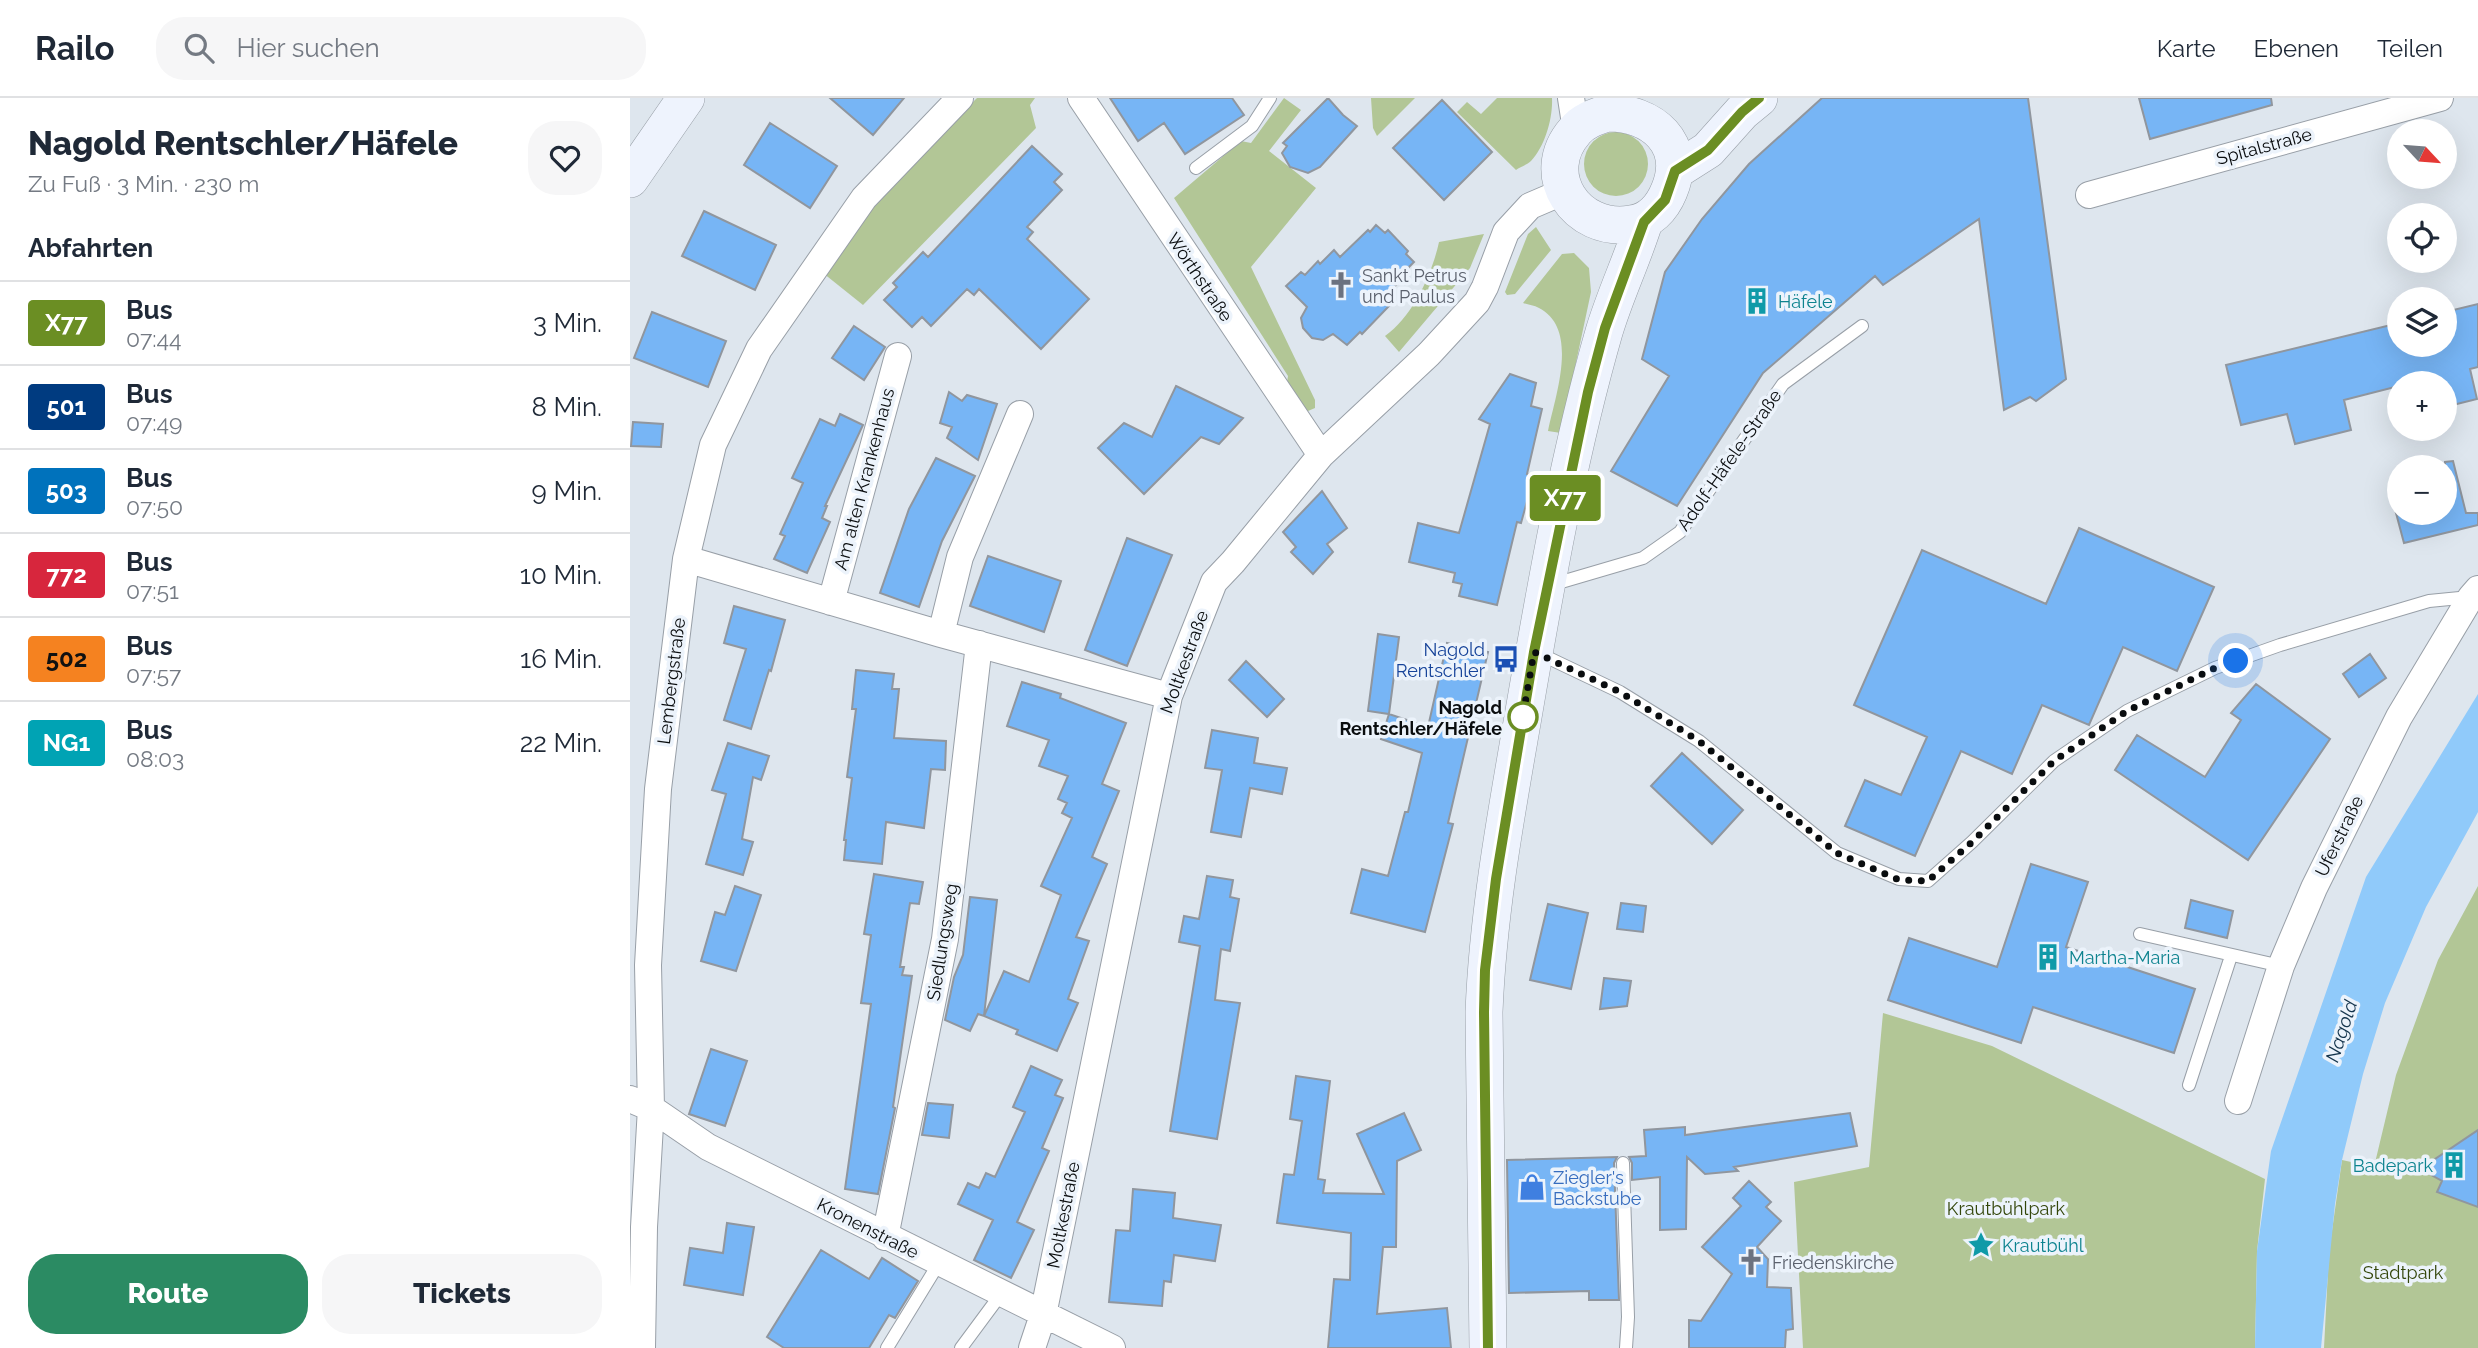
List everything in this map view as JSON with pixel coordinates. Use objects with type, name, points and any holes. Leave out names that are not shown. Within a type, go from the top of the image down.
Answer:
[{"type":"street","points":[[630,179],[686,98]]},
{"type":"street","name":"Lembergstraße","points":[[642,1348],[644,1227],[640,1103],[658,789],[687,559],[713,445],[759,349],[864,198],[960,98]]},
{"type":"street","name":"Wörthstraße","points":[[1082,98],[1321,455]]},
{"type":"street","name":"Spitalstraße","points":[[2089,195],[2440,98]]},
{"type":"street","points":[[1644,222],[1618,226],[1599,223],[1585,216],[1573,205],[1565,191],[1561,159],[1573,114],[1590,119],[1607,113],[1630,113],[1689,127],[1750,105]]},
{"type":"street","points":[[1675,171],[1708,150],[1750,105]]},
{"type":"street","points":[[1494,1347],[1484,1024],[1485,970],[1496,879],[1534,652],[1588,392],[1605,328],[1644,222],[1665,200],[1675,171],[1671,151],[1630,113]]},
{"type":"street","name":"Moltkestraße","points":[[1032,1348],[1042,1315],[1168,696],[1214,582],[1321,455],[1429,354],[1477,302],[1506,232],[1530,206],[1565,191]]},
{"type":"street","points":[[1599,223],[1606,251],[1605,328]]},
{"type":"street","name":"Am alten Krankenhaus","points":[[831,602],[898,356]]},
{"type":"street","points":[[941,634],[960,557],[1020,414]]},
{"type":"street","points":[[687,559],[941,634],[1168,696]]},
{"type":"street","name":"Uferstraße","points":[[2238,1101],[2281,966],[2314,888],[2399,717],[2474,593]]},
{"type":"street","name":"Siedlungsweg","points":[[885,1237],[945,939],[979,644]]},
{"type":"street","name":"Kronenstraße","points":[[640,1103],[708,1147],[1112,1348]]},
{"type":"lane","points":[[1196,168],[1252,125],[1270,98]]},
{"type":"lane","name":"Adolf-Häfele-Straße","points":[[1547,586],[1643,558],[1680,532],[1783,384],[1862,326]]},
{"type":"lane","points":[[1534,652],[1620,692],[1699,741],[1837,853],[1899,880],[1928,881],[1972,842],[2054,761],[2127,711],[2215,668],[2280,645],[2429,601],[2474,593]]},
{"type":"lane","points":[[2140,934],[2281,966]]},
{"type":"lane","points":[[2189,1085],[2231,956]]},
{"type":"lane","points":[[1623,1163],[1628,1317],[1626,1348]]},
{"type":"lane","points":[[887,1348],[939,1264]]},
{"type":"lane","points":[[961,1348],[1001,1294]]},
{"type":"green space","points":[[977,98],[1035,98],[1030,105],[1036,128],[863,305],[823,273],[869,205]]},
{"type":"green space","points":[[1284,98],[1301,110],[1269,151],[1316,188],[1251,267],[1315,400],[1315,408],[1308,411],[1285,394],[1288,376],[1174,198],[1241,141],[1251,143]]},
{"type":"green space","points":[[1371,98],[1415,98],[1377,136],[1373,128]]},
{"type":"green space","points":[[1497,98],[1552,98],[1549,123],[1540,148],[1531,161],[1516,170],[1457,112],[1467,102],[1481,114]]},
{"type":"green space","points":[[1616,132],[1634,138],[1642,146],[1648,164],[1642,182],[1634,190],[1616,196],[1598,190],[1590,182],[1584,164],[1590,146],[1598,138]]},
{"type":"green space","points":[[1536,227],[1551,250],[1515,294],[1507,295],[1505,292],[1528,234]]},
{"type":"green space","points":[[1484,234],[1470,268],[1399,352],[1385,336],[1395,328],[1420,294],[1439,242]]},
{"type":"green space","points":[[1574,253],[1589,268],[1591,292],[1561,433],[1548,431],[1562,364],[1559,331],[1551,318],[1539,308],[1523,303],[1562,254]]},
{"type":"green space","name":"Stadtpark","points":[[2478,886],[2478,1348],[2324,1348],[2329,1252],[2342,1160],[2374,1167],[2396,1075],[2438,960]]},
{"type":"green space","name":"Krautbühlpark","points":[[1883,1013],[1992,1046],[2265,1179],[2257,1251],[2255,1348],[1803,1348],[1794,1182],[1869,1167]]},
{"type":"water","name":"Nagold","points":[[2478,694],[2478,812],[2426,907],[2385,1003],[2363,1074],[2342,1160],[2335,1204],[2321,1348],[2255,1348],[2257,1251],[2271,1151],[2366,877]]},
{"type":"building","points":[[830,98],[904,98],[873,135]]},
{"type":"building","points":[[1110,98],[1232,98],[1244,115],[1185,154],[1164,123],[1138,141]]},
{"type":"building","points":[[1328,98],[1357,126],[1320,167],[1308,173],[1290,167],[1282,153],[1287,146],[1283,143]]},
{"type":"building","name":"Häfele","points":[[1822,98],[2028,98],[2066,379],[2036,401],[2030,397],[2004,410],[1979,219],[1883,285],[1875,276],[1763,373],[1677,506],[1611,471],[1669,376],[1642,359],[1665,272],[1702,219],[1749,164]]},
{"type":"building","points":[[2139,98],[2271,98],[2272,105],[2150,139]]},
{"type":"building","points":[[1442,100],[1492,152],[1444,200],[1393,148]]},
{"type":"building","points":[[770,123],[837,166],[810,208],[744,165]]},
{"type":"building","points":[[1032,146],[1062,174],[1054,182],[1062,190],[1027,227],[1033,232],[1027,239],[1089,299],[1041,349],[979,289],[974,295],[967,289],[931,326],[922,317],[912,327],[884,300],[897,287],[893,283],[923,252],[928,257]]},
{"type":"building","points":[[704,211],[776,245],[755,290],[682,256]]},
{"type":"building","name":"Sankt Petrus und Paulus","points":[[1376,225],[1385,233],[1388,230],[1408,251],[1406,254],[1414,262],[1407,269],[1409,272],[1382,299],[1389,306],[1362,334],[1360,332],[1347,345],[1333,334],[1323,340],[1312,338],[1303,328],[1301,318],[1307,307],[1286,286],[1301,272],[1305,275],[1318,261],[1320,264],[1334,250],[1340,257]]},
{"type":"building","points":[[2478,304],[2478,367],[2470,369],[2477,399],[2457,404],[2457,371],[2387,371],[2387,389],[2344,400],[2351,430],[2295,444],[2287,414],[2241,425],[2226,365],[2387,326],[2387,357],[2457,357],[2457,309]]},
{"type":"building","points":[[652,312],[726,341],[708,387],[634,358]]},
{"type":"building","points":[[854,326],[885,347],[864,380],[832,358]]},
{"type":"building","points":[[1510,374],[1536,383],[1531,406],[1542,409],[1527,474],[1534,476],[1521,523],[1517,522],[1497,605],[1459,596],[1462,584],[1453,582],[1455,573],[1409,562],[1418,523],[1459,533],[1490,424],[1479,419]]},
{"type":"building","points":[[1176,386],[1243,418],[1219,444],[1201,437],[1144,494],[1098,448],[1124,423],[1152,437]]},
{"type":"building","points":[[949,392],[962,401],[967,395],[997,404],[978,460],[947,438],[952,427],[940,423]]},
{"type":"building","points":[[840,414],[863,425],[825,506],[822,518],[830,522],[807,573],[774,559],[785,536],[780,534],[803,483],[792,478],[820,419],[835,426]]},
{"type":"building","points":[[633,422],[663,424],[661,447],[631,446]]},
{"type":"building","points":[[936,458],[975,476],[942,541],[919,607],[880,593],[909,509]]},
{"type":"building","points":[[2457,477],[2466,513],[2478,513],[2478,525],[2404,543],[2399,525],[2457,525]]},
{"type":"building","points":[[1322,491],[1347,528],[1327,544],[1333,552],[1313,574],[1291,552],[1296,547],[1283,532]]},
{"type":"building","points":[[2079,528],[2214,587],[2177,671],[2123,647],[2089,725],[2042,705],[2012,774],[1961,751],[1915,856],[1845,826],[1865,780],[1901,795],[1927,737],[1854,705],[1922,550],[2046,604]]},
{"type":"building","points":[[1127,538],[1172,555],[1127,666],[1085,650]]},
{"type":"building","points":[[988,556],[1061,581],[1044,632],[970,606]]},
{"type":"building","points":[[734,606],[785,620],[751,729],[724,720],[746,649],[724,643]]},
{"type":"building","points":[[1378,634],[1399,637],[1389,714],[1368,711]]},
{"type":"building","points":[[1447,643],[1488,652],[1448,823],[1453,824],[1425,932],[1351,913],[1362,869],[1388,876],[1405,812],[1408,812],[1422,753],[1381,739],[1389,714],[1428,727]]},
{"type":"building","points":[[2370,654],[2386,678],[2359,697],[2343,674]]},
{"type":"building","points":[[1246,661],[1284,699],[1267,717],[1229,680]]},
{"type":"building","points":[[856,670],[894,674],[892,689],[899,689],[894,738],[946,741],[945,770],[931,769],[924,828],[886,822],[882,864],[844,860],[852,778],[847,777],[856,709],[852,709]]},
{"type":"building","points":[[1022,682],[1061,694],[1060,698],[1126,723],[1102,784],[1119,791],[1092,857],[1107,864],[1076,937],[1089,941],[1068,999],[1078,1003],[1057,1051],[1016,1034],[1018,1030],[984,1016],[1004,971],[1029,982],[1061,895],[1041,886],[1072,818],[1062,813],[1067,803],[1058,799],[1068,776],[1039,766],[1049,740],[1007,726]]},
{"type":"building","points":[[2256,684],[2330,739],[2248,860],[2115,770],[2137,735],[2205,777],[2241,720],[2231,713]]},
{"type":"building","points":[[1212,730],[1258,738],[1254,763],[1287,768],[1282,794],[1250,788],[1241,837],[1211,832],[1222,770],[1205,768]]},
{"type":"building","points":[[728,743],[769,756],[761,780],[753,777],[742,839],[753,842],[743,875],[706,864],[726,794],[712,790]]},
{"type":"building","points":[[1682,753],[1743,810],[1712,844],[1651,786]]},
{"type":"building","name":"Martha-Maria","points":[[2031,864],[2088,882],[2066,947],[2195,989],[2174,1053],[2033,1007],[2021,1043],[1888,1000],[1909,938],[1997,967]]},
{"type":"building","points":[[874,874],[923,882],[919,904],[910,903],[900,967],[904,967],[902,975],[912,976],[893,1107],[895,1108],[878,1194],[845,1189],[871,1004],[861,1003],[871,935],[864,934]]},
{"type":"building","points":[[1207,876],[1233,880],[1230,897],[1239,899],[1230,951],[1221,949],[1215,1000],[1240,1003],[1217,1139],[1170,1131],[1200,946],[1179,942],[1184,916],[1199,919]]},
{"type":"building","points":[[735,886],[761,895],[736,971],[701,961],[715,912],[725,915]]},
{"type":"building","points":[[970,897],[997,900],[984,1016],[978,1014],[970,1031],[945,1020],[954,977],[963,955]]},
{"type":"building","points":[[2191,900],[2233,911],[2227,938],[2185,928]]},
{"type":"building","points":[[1621,903],[1646,906],[1643,932],[1617,929]]},
{"type":"building","points":[[1548,904],[1588,913],[1571,989],[1530,980]]},
{"type":"building","points":[[1604,978],[1631,981],[1627,1006],[1600,1009]]},
{"type":"building","points":[[711,1049],[747,1061],[725,1126],[689,1114]]},
{"type":"building","points":[[1031,1066],[1062,1080],[1055,1095],[1063,1098],[1042,1148],[1049,1151],[1017,1222],[1034,1230],[1011,1278],[974,1260],[993,1220],[958,1204],[968,1183],[979,1188],[986,1173],[995,1177],[1025,1112],[1013,1107]]},
{"type":"building","points":[[1296,1076],[1330,1081],[1318,1179],[1325,1180],[1323,1193],[1384,1194],[1357,1134],[1404,1113],[1421,1150],[1397,1161],[1396,1247],[1383,1247],[1377,1314],[1447,1308],[1451,1348],[1328,1348],[1334,1279],[1350,1280],[1351,1233],[1277,1223],[1284,1174],[1294,1175],[1302,1121],[1290,1119]]},
{"type":"building","points":[[928,1103],[953,1105],[949,1138],[922,1135]]},
{"type":"building","points":[[1850,1113],[1857,1146],[1734,1167],[1738,1171],[1705,1174],[1687,1157],[1686,1229],[1660,1230],[1660,1177],[1632,1180],[1632,1163],[1629,1157],[1646,1156],[1644,1130],[1685,1127],[1685,1135]]},
{"type":"building","name":"Badepark","points":[[2478,1130],[2478,1207],[2437,1192],[2442,1181],[2424,1171],[2435,1159]]},
{"type":"building","points":[[1617,1157],[1614,1163],[1619,1300],[1589,1300],[1589,1291],[1509,1293],[1507,1160]]},
{"type":"building","name":"Friedenskirche","points":[[1749,1181],[1771,1202],[1766,1207],[1781,1221],[1757,1247],[1768,1259],[1767,1287],[1791,1288],[1793,1329],[1786,1330],[1785,1348],[1689,1348],[1689,1320],[1701,1321],[1732,1274],[1702,1247],[1741,1206],[1733,1198]]},
{"type":"building","points":[[1133,1189],[1175,1193],[1173,1218],[1221,1225],[1215,1261],[1174,1255],[1171,1282],[1164,1281],[1162,1306],[1109,1302],[1116,1230],[1130,1231]]},
{"type":"building","points":[[727,1223],[754,1227],[743,1295],[684,1285],[690,1248],[723,1253]]},
{"type":"building","points":[[821,1250],[869,1279],[882,1258],[918,1281],[895,1318],[889,1315],[869,1348],[784,1348],[767,1337]]},
{"type":"bus line","name":"X77","points":[[1488,1348],[1485,970],[1496,879],[1534,652],[1588,392],[1605,328],[1644,222],[1665,200],[1675,171],[1708,150],[1742,112],[1759,98]]},
{"type":"place","name":"Sankt Petrus und Paulus","points":[[1341,285]]},
{"type":"place","name":"Häfele","points":[[1757,301]]},
{"type":"place","name":"Nagold Rentschler","points":[[1506,659]]},
{"type":"place","name":"Nagold Rentschler/Häfele","points":[[1523,717]]},
{"type":"place","name":"Martha-Maria","points":[[2048,957]]},
{"type":"place","name":"Badepark","points":[[2454,1165]]},
{"type":"place","name":"Ziegler's Backstube","points":[[1532,1187]]},
{"type":"place","name":"Krautbühl","points":[[1981,1245]]},
{"type":"place","name":"Friedenskirche","points":[[1751,1262]]},
{"type":"route","points":[[1523,717],[1521,727],[1534,652],[1620,692],[1699,741],[1837,853],[1899,880],[1928,881],[1972,842],[2054,761],[2127,711],[2215,668],[2236,661]]}]
